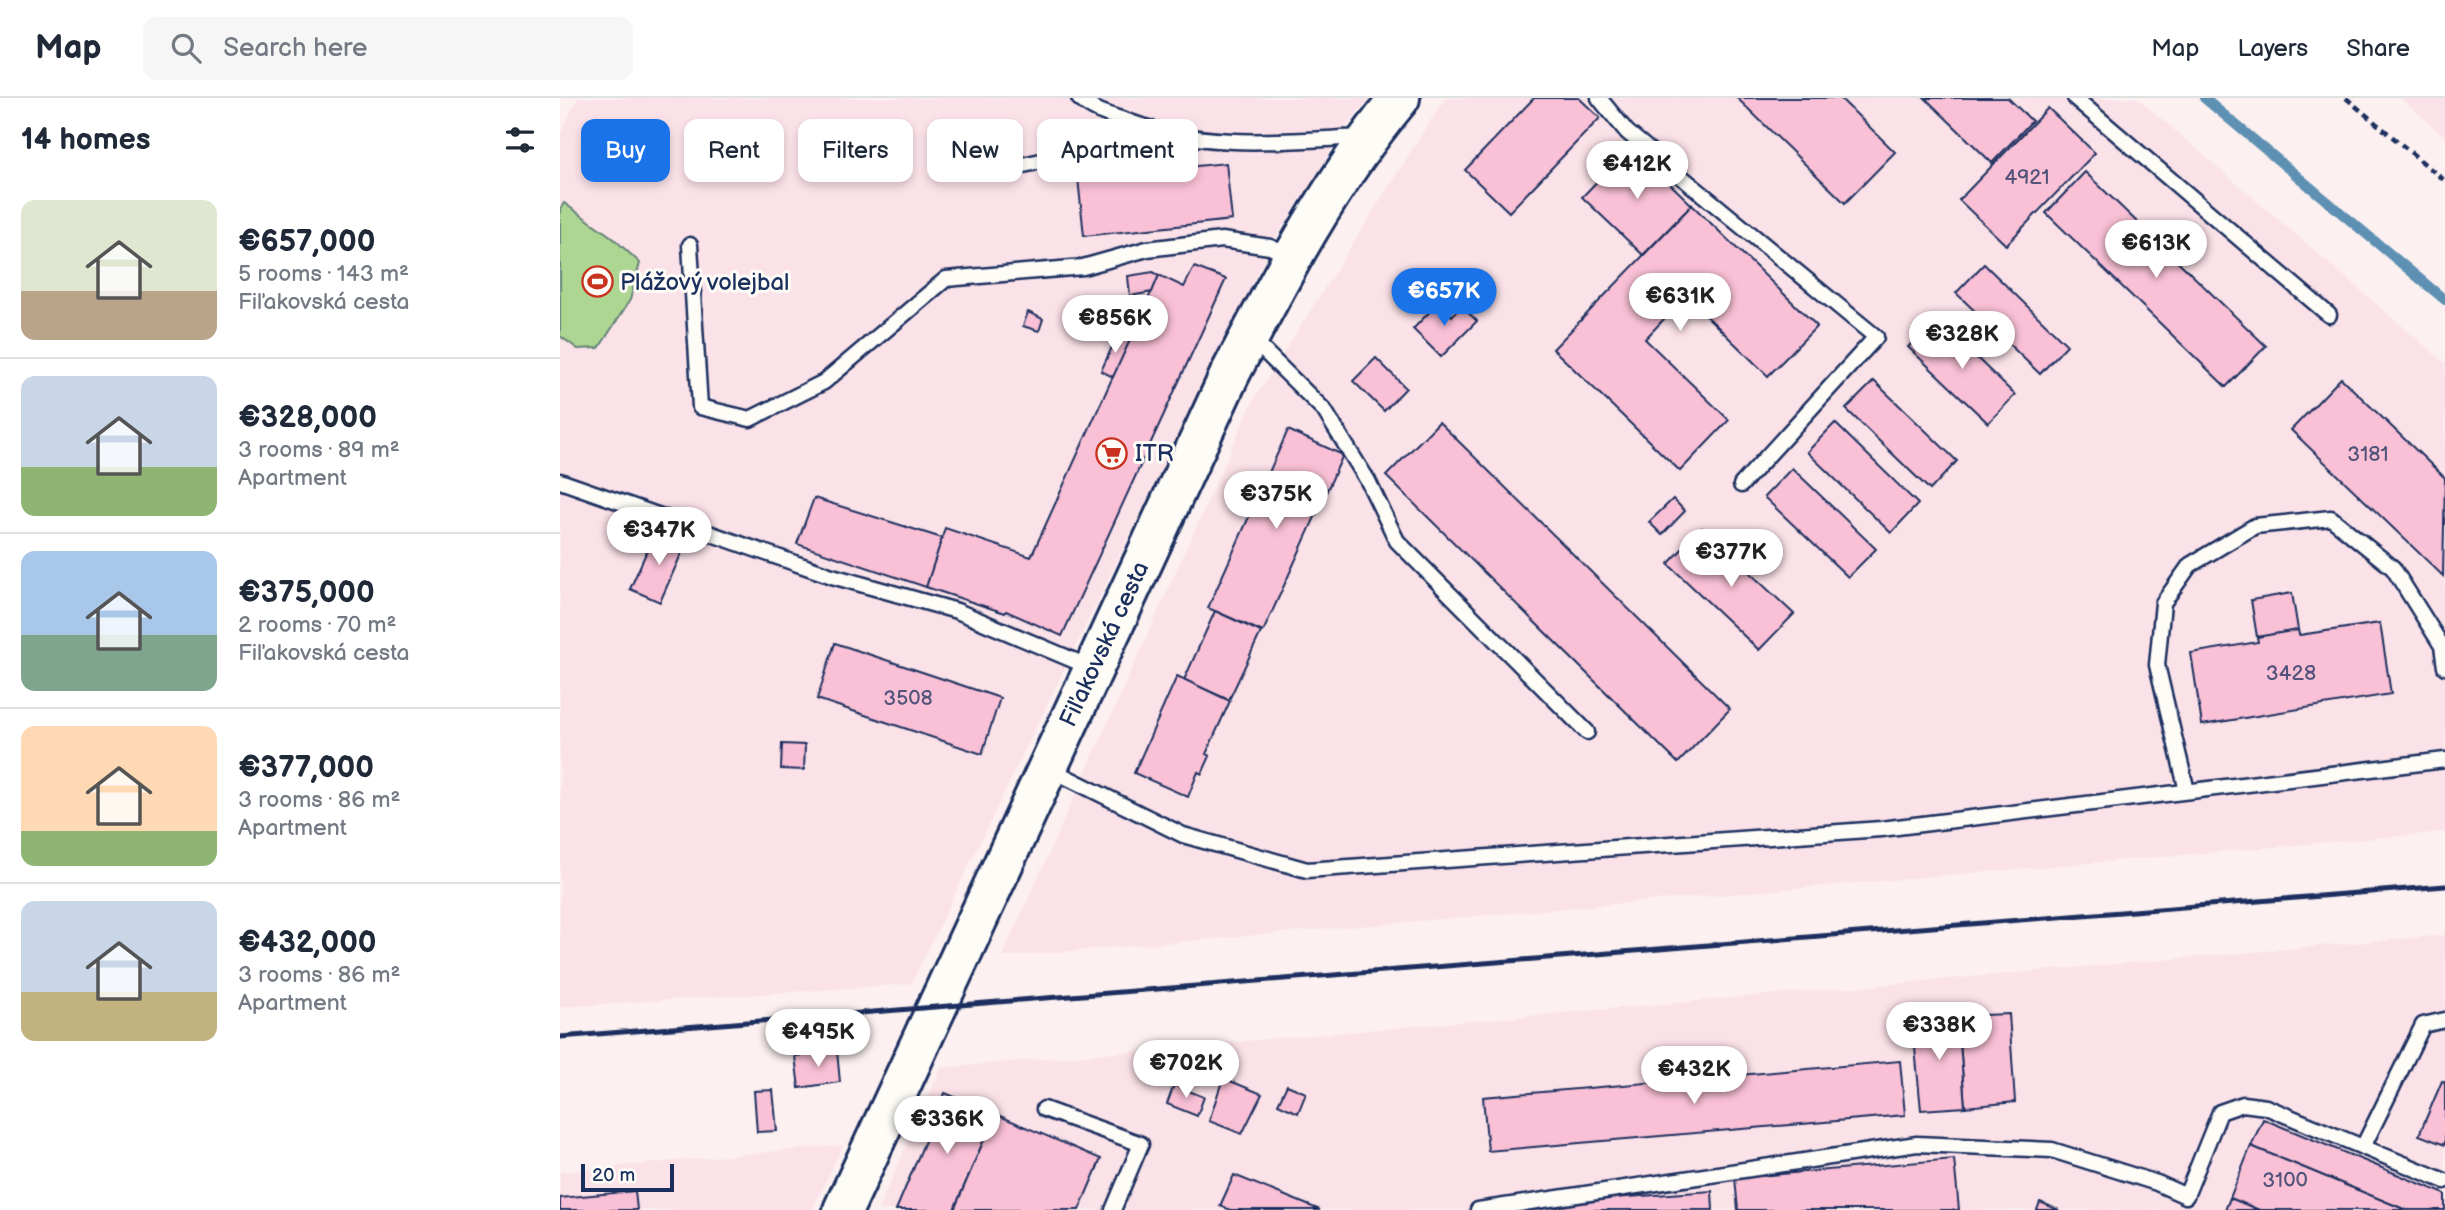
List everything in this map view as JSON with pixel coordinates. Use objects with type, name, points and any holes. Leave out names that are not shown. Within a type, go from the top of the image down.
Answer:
[{"type":"street","name":"Fiľakovská cesta","points":[[842,1210],[1092,668],[1250,337],[1292,256],[1370,136],[1399,98]]},
{"type":"lane","points":[[1079,98],[1090,108],[1120,119]]},
{"type":"lane","points":[[1599,98],[1627,132],[1877,337],[1741,485]]},
{"type":"lane","points":[[2075,98],[2329,315]]},
{"type":"lane","points":[[1198,139],[1229,143],[1370,136]]},
{"type":"lane","points":[[690,245],[700,407],[750,419],[824,382],[946,279],[1083,267],[1147,249],[1222,240],[1270,247],[1292,256]]},
{"type":"lane","points":[[1250,337],[1324,410],[1368,481],[1397,541],[1587,732]]},
{"type":"lane","points":[[560,481],[832,576],[957,611],[1092,668]]},
{"type":"lane","points":[[2187,791],[2157,665],[2164,603],[2190,565],[2255,526],[2331,518],[2393,568],[2442,646],[2445,667]]},
{"type":"lane","points":[[1047,767],[1183,835],[1307,870],[1881,829],[2445,760]]},
{"type":"lane","points":[[2363,1147],[2423,1025],[2445,1020]]},
{"type":"lane","points":[[1478,1210],[1917,1144],[2052,1150],[2157,1183],[2186,1196],[2220,1112],[2244,1104],[2266,1107],[2445,1181]]},
{"type":"lane","points":[[1044,1109],[1141,1144],[1113,1210]]},
{"type":"path","points":[[2346,98],[2445,181]]},
{"type":"shaded area","points":[[578,98],[1371,98],[1351,120],[1270,247],[911,984],[560,1007],[560,134]]},
{"type":"shaded area","points":[[1445,98],[2137,98],[2445,363],[2445,832],[1002,957],[1253,401]]},
{"type":"shaded area","points":[[2400,98],[2445,98],[2445,137]]},
{"type":"shaded area","points":[[2445,935],[2445,1210],[878,1210],[941,1068]]},
{"type":"shaded area","points":[[843,1145],[812,1210],[560,1210],[560,1172]]},
{"type":"green space","name":"Plážový volejbal","points":[[564,203],[612,237],[640,263],[630,300],[599,348],[578,349],[560,336],[560,209]]},
{"type":"building","points":[[1534,98],[1579,98],[1600,118],[1509,212],[1465,170]]},
{"type":"building","points":[[1737,98],[1840,98],[1895,152],[1845,203]]},
{"type":"building","points":[[1925,98],[2008,98],[2032,121],[1992,163]]},
{"type":"building","points":[[2048,108],[2095,153],[2006,245],[1959,200]]},
{"type":"building","points":[[1631,146],[1692,205],[1643,255],[1582,197]]},
{"type":"building","points":[[1226,163],[1232,220],[1084,236],[1078,182],[1198,182],[1198,166]]},
{"type":"building","points":[[2085,172],[2266,346],[2226,387],[2046,213]]},
{"type":"building","points":[[1692,205],[1817,326],[1768,376],[1686,296],[1645,339],[1729,420],[1680,471],[1553,349]]},
{"type":"building","points":[[1984,264],[2067,345],[2040,374],[1956,293]]},
{"type":"building","name":"ITR","points":[[1194,267],[1226,279],[1062,636],[1006,611],[1005,613],[926,587],[945,528],[1031,557],[1159,275],[1184,287]]},
{"type":"building","points":[[1153,272],[1159,275],[1152,292],[1130,296],[1128,276]]},
{"type":"building","points":[[1438,303],[1452,316],[1461,306],[1477,321],[1441,357],[1413,329]]},
{"type":"building","points":[[1028,312],[1043,319],[1039,331],[1023,326]]},
{"type":"building","points":[[1936,318],[2015,395],[1988,423],[1908,347]]},
{"type":"building","points":[[1118,334],[1130,340],[1113,377],[1101,371]]},
{"type":"building","points":[[1376,358],[1406,388],[1384,411],[1353,381]]},
{"type":"building","points":[[2341,378],[2445,478],[2443,576],[2291,430]]},
{"type":"building","points":[[1874,381],[1957,461],[1930,490],[1846,409]]},
{"type":"building","points":[[1439,422],[1730,709],[1678,763],[1386,476]]},
{"type":"building","points":[[1835,423],[1918,504],[1891,533],[1807,452]]},
{"type":"building","points":[[1288,430],[1343,455],[1263,632],[1208,608]]},
{"type":"building","points":[[1792,468],[1876,549],[1848,577],[1764,497]]},
{"type":"building","points":[[814,498],[942,538],[926,587],[797,544]]},
{"type":"building","points":[[1673,499],[1685,511],[1662,535],[1649,522]]},
{"type":"building","points":[[1702,528],[1794,614],[1759,650],[1668,564]]},
{"type":"building","points":[[663,530],[687,541],[660,602],[630,589],[649,546],[655,549]]},
{"type":"building","points":[[2292,593],[2298,630],[2257,637],[2251,600]]},
{"type":"building","points":[[1215,611],[1261,632],[1229,700],[1184,680]]},
{"type":"building","points":[[2380,623],[2391,694],[2202,725],[2191,653],[2258,642],[2257,637],[2298,630],[2299,635]]},
{"type":"building","points":[[835,643],[1000,698],[982,754],[817,699]]},
{"type":"building","points":[[1177,676],[1230,701],[1206,754],[1210,756],[1202,774],[1198,772],[1188,797],[1134,773]]},
{"type":"building","points":[[782,744],[805,745],[804,770],[781,769]]},
{"type":"building","points":[[2009,1014],[2015,1102],[1965,1107],[1958,1016]]},
{"type":"building","points":[[1958,1016],[1965,1107],[1921,1110],[1912,1017]]},
{"type":"building","points":[[837,1051],[840,1082],[799,1088],[795,1056]]},
{"type":"building","points":[[1900,1061],[1905,1115],[1488,1151],[1483,1097]]},
{"type":"building","points":[[1223,1078],[1262,1094],[1242,1134],[1209,1121]]},
{"type":"building","points":[[2442,1081],[2445,1082],[2445,1145],[2419,1135]]},
{"type":"building","points":[[1174,1085],[1204,1097],[1197,1116],[1167,1104]]},
{"type":"building","points":[[1287,1085],[1306,1093],[1298,1113],[1278,1104]]},
{"type":"building","points":[[773,1090],[777,1131],[757,1132],[754,1091]]},
{"type":"building","points":[[945,1093],[995,1114],[954,1210],[896,1210]]},
{"type":"building","points":[[995,1114],[1101,1159],[1079,1210],[954,1210]]},
{"type":"building","points":[[2263,1119],[2445,1194],[2445,1210],[2406,1210],[2251,1146]]},
{"type":"building","points":[[2251,1146],[2406,1210],[2259,1210],[2230,1198]]},
{"type":"building","points":[[1954,1159],[1959,1210],[1738,1210],[1735,1178]]},
{"type":"building","points":[[1234,1175],[1320,1210],[1231,1210],[1220,1206]]},
{"type":"building","points":[[635,1191],[637,1210],[560,1210],[560,1198]]},
{"type":"building","points":[[1712,1191],[1713,1210],[1558,1210],[1557,1202]]},
{"type":"building","points":[[2230,1198],[2259,1210],[2225,1210]]},
{"type":"building","points":[[2040,1202],[2059,1210],[2037,1210]]},
{"type":"waterway","points":[[2204,98],[2445,300]]},
{"type":"railway","points":[[560,1037],[2445,886]]},
{"type":"place","name":"Plážový volejbal","points":[[597,282]]},
{"type":"place","name":"ITR","points":[[1112,453]]}]
